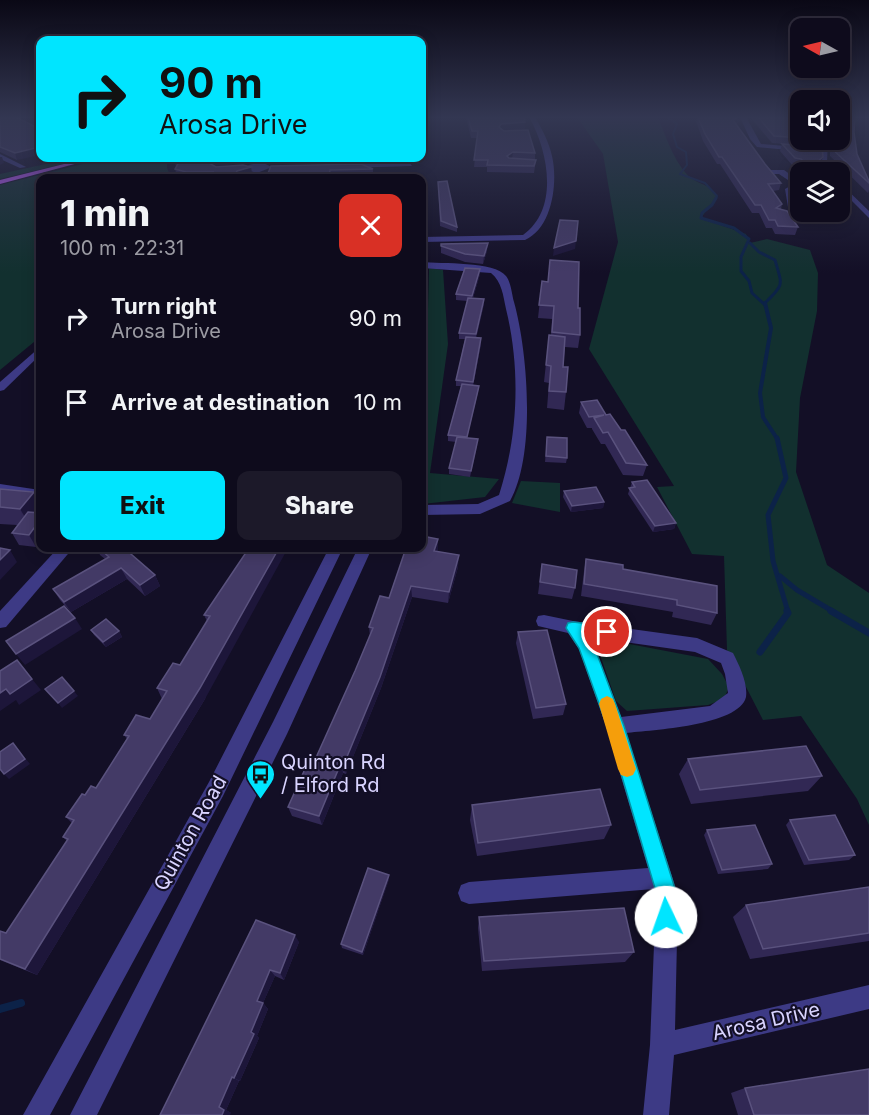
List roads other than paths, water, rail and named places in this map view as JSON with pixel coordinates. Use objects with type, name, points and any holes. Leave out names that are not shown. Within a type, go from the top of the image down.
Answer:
[{"type":"main road","points":[[0,182],[51,169]]},
{"type":"street","points":[[426,240],[509,238],[531,234],[538,227],[543,215],[550,169]]},
{"type":"street","points":[[767,172],[781,172],[790,178]]},
{"type":"street","points":[[850,196],[869,216]]},
{"type":"street","points":[[779,215],[790,215]]},
{"type":"street","points":[[426,265],[493,270],[503,278],[517,336],[520,409],[516,469],[505,498],[480,509],[426,510]]},
{"type":"street","points":[[0,388],[36,354]]},
{"type":"street","points":[[0,488],[36,493]]},
{"type":"street","points":[[0,622],[62,552]]},
{"type":"street","name":"Quinton Road","points":[[36,1115],[216,789],[334,552]]},
{"type":"street","name":"Quinton Road","points":[[83,1115],[280,728],[357,552]]},
{"type":"street","points":[[544,621],[573,628],[697,645],[727,658],[734,674],[737,696],[721,710],[711,714],[615,726]]},
{"type":"street","points":[[573,628],[586,646],[615,726],[667,895],[662,1044],[656,1115]]},
{"type":"street","points":[[469,893],[663,878]]},
{"type":"street","name":"Arosa Drive","points":[[662,1044],[869,997]]},
{"type":"waterway","points":[[684,169],[680,174],[705,183],[717,196],[716,198]]},
{"type":"waterway","points":[[716,198],[712,205],[702,213],[701,218],[734,228],[749,239],[741,257],[741,271],[749,281],[752,293],[765,305]]},
{"type":"waterway","points":[[750,243],[759,252],[775,260],[780,280],[779,288],[765,303],[771,328],[760,393],[763,417],[777,439]]},
{"type":"waterway","points":[[777,439],[786,478],[768,515],[773,561],[788,612]]},
{"type":"waterway","points":[[780,576],[797,590],[834,612]]},
{"type":"waterway","points":[[760,652],[788,613],[787,611]]},
{"type":"waterway","points":[[831,611],[869,633]]},
{"type":"waterway","points":[[0,1009],[21,1003]]},
{"type":"place","name":"Quinton Rd / Elford Rd","points":[[260,800]]}]
